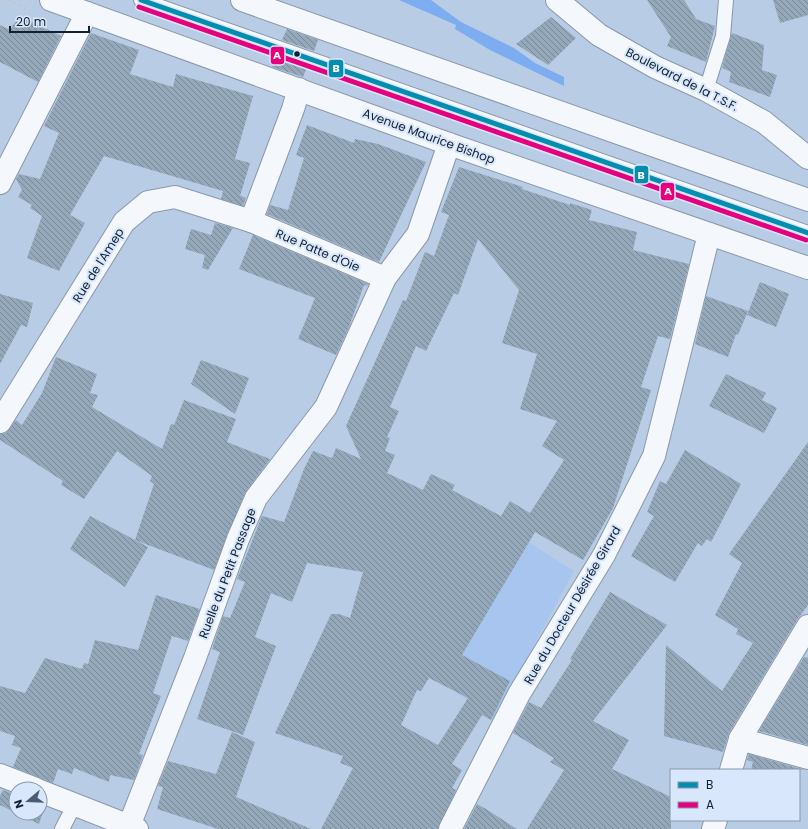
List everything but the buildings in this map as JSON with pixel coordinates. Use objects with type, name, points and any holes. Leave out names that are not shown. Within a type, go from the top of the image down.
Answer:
[{"type":"street","name":"Avenue Maurice Bishop","points":[[51,0],[450,144],[808,268]]},
{"type":"street","points":[[242,0],[808,200]]},
{"type":"street","name":"Boulevard de la T.S.F.","points":[[557,0],[599,35],[655,67],[706,90],[764,122],[808,158]]},
{"type":"street","points":[[0,183],[87,13]]},
{"type":"street","points":[[252,221],[299,89]]},
{"type":"street","name":"Ruelle du Petit Passage","points":[[133,827],[238,539],[256,498],[326,407],[385,278],[418,234],[450,144]]},
{"type":"street","name":"Rue de l'Amep","points":[[0,422],[124,222],[148,202],[175,197],[252,221]]},
{"type":"street","name":"Rue Patte d'Oie","points":[[252,221],[385,278]]},
{"type":"street","name":"Rue du Docteur Désirée Girard","points":[[450,829],[519,694],[604,555],[654,456],[709,234]]},
{"type":"street","points":[[731,769],[740,739],[808,626]]},
{"type":"street","points":[[740,739],[808,758]]},
{"type":"street","points":[[0,775],[15,781]]},
{"type":"street","points":[[48,794],[133,827]]},
{"type":"lane","points":[[141,0],[808,233]]},
{"type":"lane","points":[[706,90],[723,36],[726,0]]},
{"type":"lane","points":[[62,829],[75,804]]},
{"type":"shaded area","points":[[399,0],[431,0],[461,22],[514,48],[535,63],[564,77],[564,86],[490,50],[455,29],[456,25]]},
{"type":"shaded area","points":[[492,519],[574,571],[494,720],[378,634]]},
{"type":"transit line","name":"B","points":[[141,0],[808,233]]},
{"type":"transit line","name":"A","points":[[139,7],[806,240]]}]
